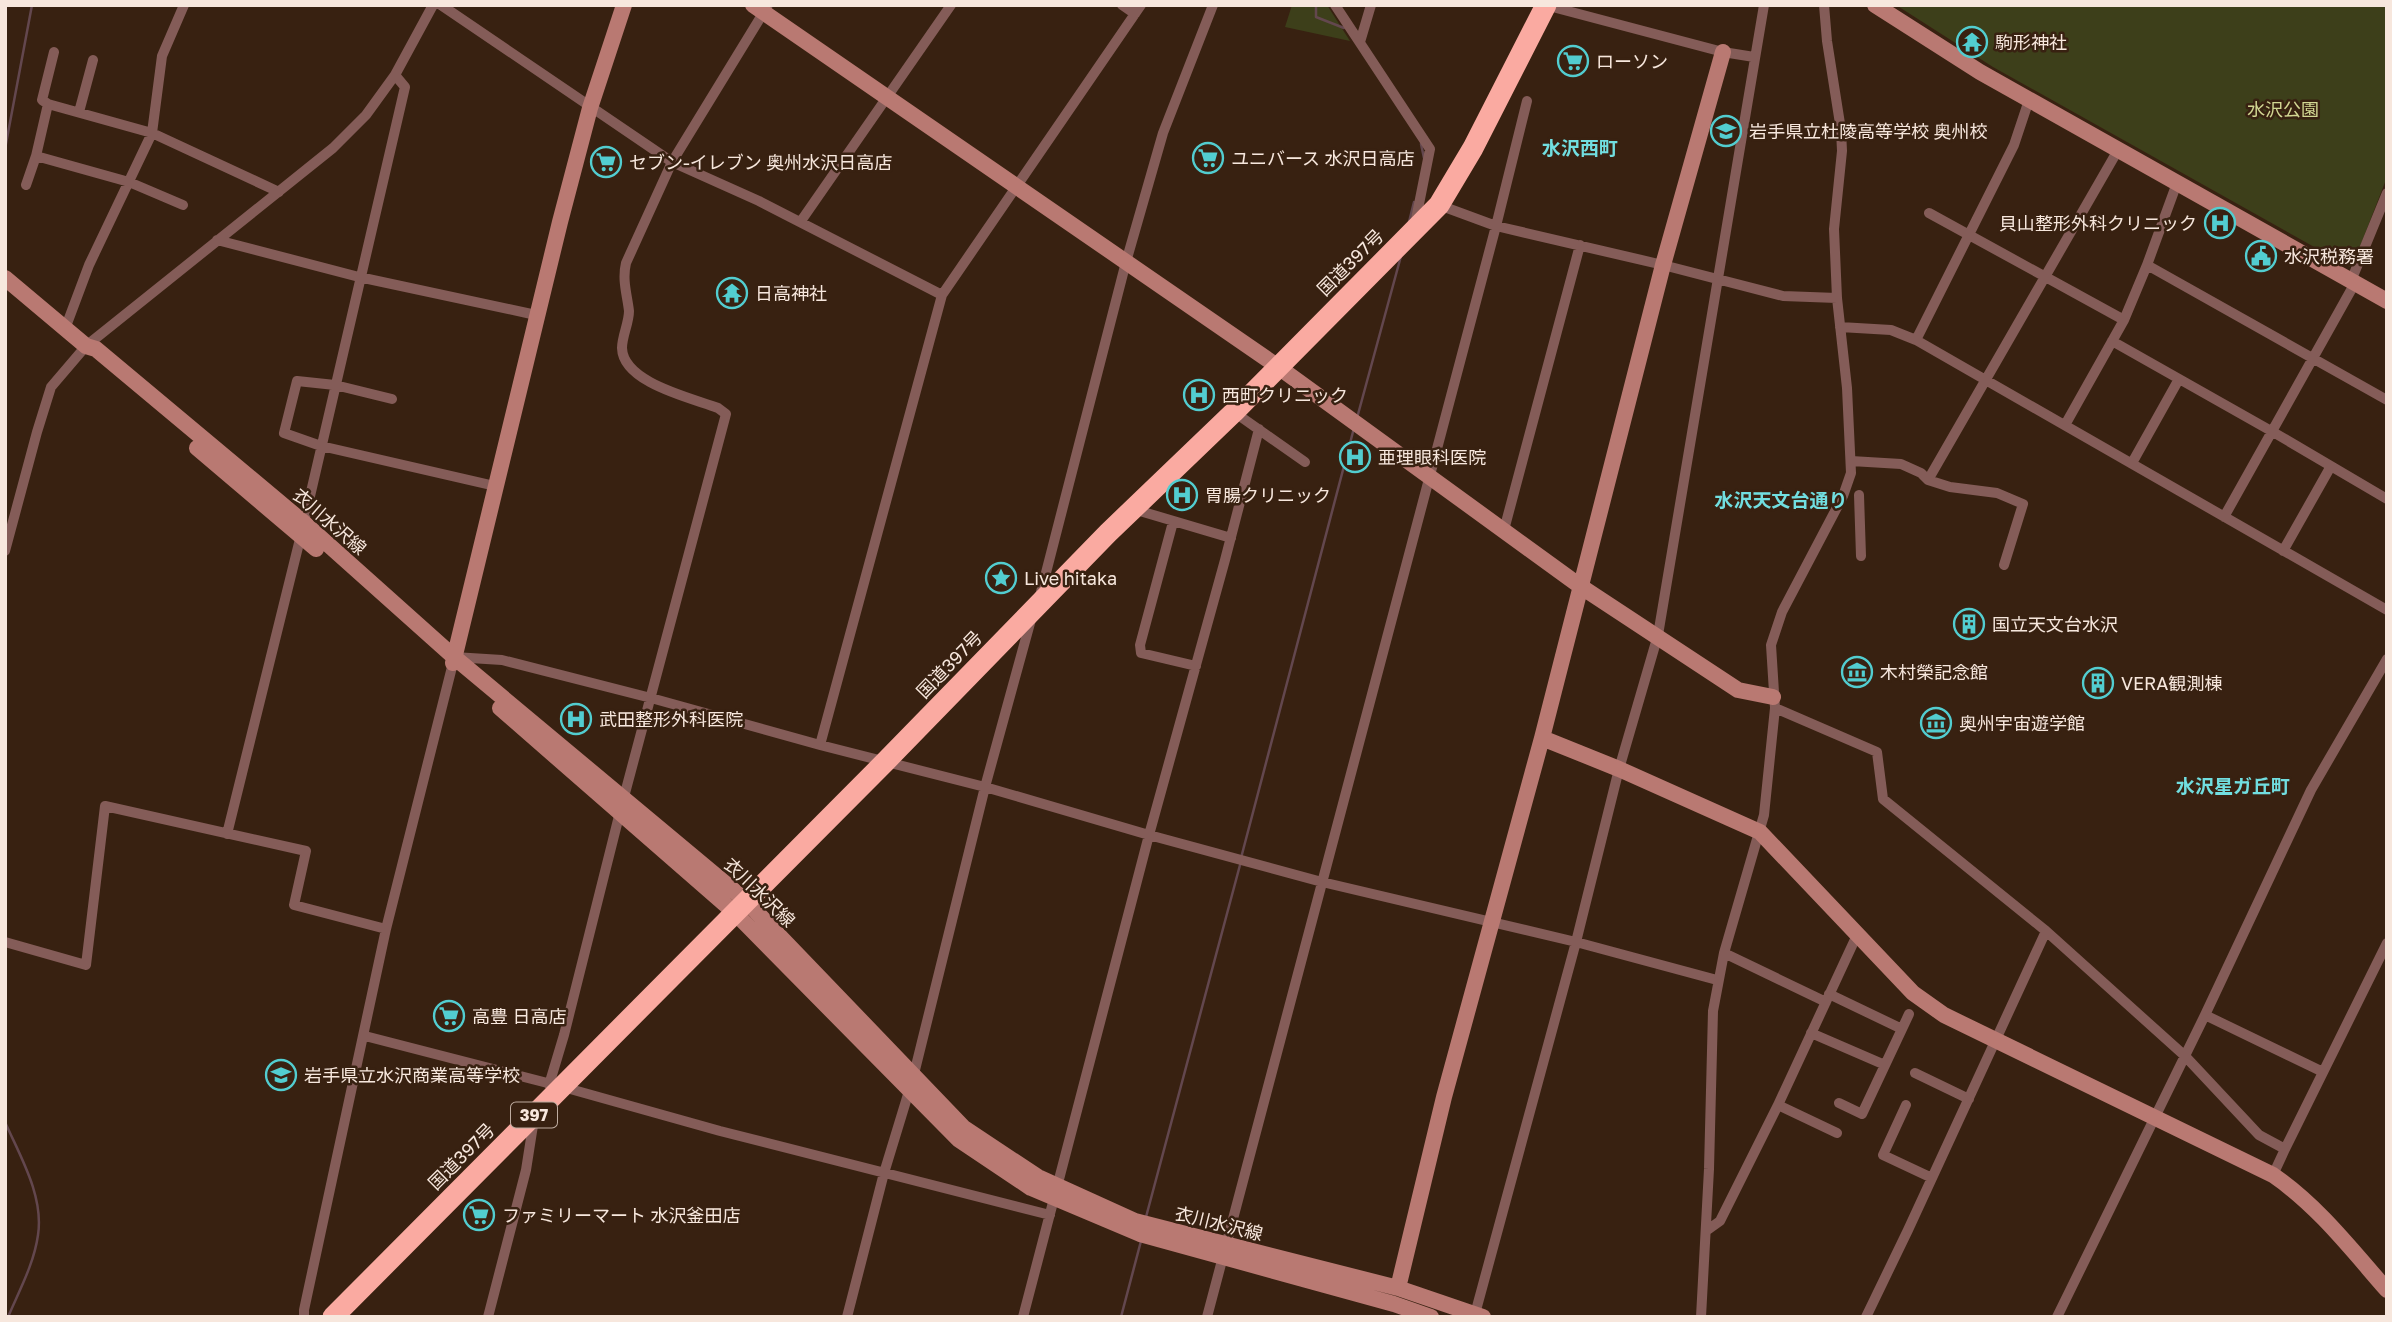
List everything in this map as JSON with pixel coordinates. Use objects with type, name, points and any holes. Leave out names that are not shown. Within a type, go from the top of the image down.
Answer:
[{"type":"highway","name":"国道397号","points":[[333,1317],[535,1114],[556,1086],[740,907],[1133,509],[1234,412],[1439,205],[1473,148],[1546,5]]},
{"type":"street","points":[[65,329],[89,265],[152,133],[162,56],[184,5]]},
{"type":"street","points":[[5,551],[51,387],[86,346],[333,148],[366,115],[395,75],[433,5]]},
{"type":"street","points":[[441,5],[672,162],[801,221],[942,295]]},
{"type":"street","points":[[304,1317],[386,929],[536,315],[590,108],[624,5]]},
{"type":"street","points":[[801,221],[951,5]]},
{"type":"street","points":[[820,745],[942,295],[1138,10],[1122,5]]},
{"type":"street","points":[[847,1317],[884,1173],[911,1085],[985,787],[1036,608],[1126,262],[1163,133],[1213,5]]},
{"type":"street","points":[[1335,5],[1430,149],[1414,229]]},
{"type":"street","points":[[1360,42],[1371,5]]},
{"type":"street","points":[[1546,5],[1723,52],[1754,57]]},
{"type":"street","points":[[1479,1315],[1619,769],[1658,635],[1764,5]]},
{"type":"street","points":[[1704,1315],[1713,1011],[1724,953],[1764,816],[1774,702],[1771,645],[1774,631],[1819,538],[1843,496],[1852,461],[1837,298],[1834,229],[1842,151],[1841,130],[1826,41],[1824,5]]},
{"type":"street","points":[[1875,5],[1980,72],[2387,301]]},
{"type":"street","points":[[556,1086],[564,1035],[622,805],[726,414],[718,408],[650,384],[626,360],[622,350],[629,314],[623,274],[625,263],[672,162],[761,8],[1277,366],[1580,586],[1738,690],[1774,702],[1877,752],[1883,799],[2046,931],[2185,1056],[2259,1135],[2285,1149]]},
{"type":"street","points":[[54,52],[43,100],[48,104],[152,133],[279,192]]},
{"type":"street","points":[[1398,1288],[1444,1097],[1542,738],[1663,265],[1723,52]]},
{"type":"street","points":[[79,112],[93,60]]},
{"type":"street","points":[[227,834],[302,529],[405,87],[395,75]]},
{"type":"street","points":[[1916,340],[2014,145],[2029,100]]},
{"type":"street","points":[[1207,1317],[1527,101]]},
{"type":"street","points":[[26,185],[48,104]]},
{"type":"street","points":[[1928,480],[2118,150]]},
{"type":"street","points":[[36,156],[129,182],[183,205]]},
{"type":"street","points":[[2065,425],[2124,320],[2177,183]]},
{"type":"street","points":[[2224,517],[2353,282],[2386,197]]},
{"type":"street","points":[[1439,205],[1496,226],[1783,296],[1837,298]]},
{"type":"street","points":[[1929,213],[2124,320]]},
{"type":"street","points":[[217,240],[359,277],[536,315]]},
{"type":"street","points":[[1504,530],[1580,245]]},
{"type":"street","points":[[2147,265],[2387,400]]},
{"type":"street","name":"衣川水沢線","points":[[5,278],[86,346],[96,349],[453,662],[740,907],[911,1085],[958,1139],[1031,1188],[1056,1192],[1140,1234],[1398,1288],[1479,1315]]},
{"type":"street","points":[[1840,327],[1891,330],[1916,340],[2387,610]]},
{"type":"street","points":[[2112,341],[2387,499]]},
{"type":"street","points":[[2132,463],[2179,379]]},
{"type":"street","points":[[392,398],[335,385],[297,381],[284,433],[321,446],[495,486]]},
{"type":"street","points":[[1234,412],[1304,462]]},
{"type":"street","points":[[1023,1317],[1259,429]]},
{"type":"street","points":[[1852,461],[1901,464],[1921,473],[1928,480],[1950,487],[1997,493],[2023,504],[2004,565]]},
{"type":"street","points":[[2283,551],[2331,467]]},
{"type":"street","points":[[1859,495],[1861,556]]},
{"type":"street","points":[[1133,509],[1231,538]]},
{"type":"street","points":[[1173,522],[1140,645],[1141,653],[1196,666]]},
{"type":"street","points":[[2057,1317],[2205,1015],[2311,790],[2387,659]]},
{"type":"street","points":[[453,662],[502,660],[985,787],[1149,835],[1322,881],[1576,942],[1717,980]]},
{"type":"street","points":[[1542,738],[1619,769],[1759,832],[1913,993],[1927,1004],[1996,1041],[2273,1175],[2314,1207],[2387,1290]]},
{"type":"street","points":[[5,942],[86,965],[105,806],[306,851],[294,905],[386,929]]},
{"type":"street","points":[[1866,1317],[2046,931]]},
{"type":"street","points":[[1706,1231],[1720,1221],[1778,1105],[1857,935]]},
{"type":"street","points":[[2273,1175],[2387,943]]},
{"type":"street","points":[[1724,953],[1902,1029]]},
{"type":"street","points":[[1839,1103],[1862,1114],[1909,1014]]},
{"type":"street","points":[[2205,1015],[2323,1072]]},
{"type":"street","points":[[1811,1033],[1885,1065]]},
{"type":"street","points":[[365,1036],[1050,1216]]},
{"type":"street","points":[[1915,1073],[1969,1099]]},
{"type":"street","points":[[1778,1105],[1838,1133]]},
{"type":"street","points":[[1906,1105],[1883,1155],[1932,1178]]},
{"type":"street","points":[[488,1317],[526,1170],[535,1114]]},
{"type":"street","name":"衣川水沢線","points":[[1224,1250],[1431,1317]]},
{"type":"green space","points":[[1292,5],[1327,5],[1350,41],[1285,27]]},
{"type":"green space","name":"水沢公園","points":[[1896,5],[2387,5],[2387,177],[2354,262],[2350,267],[1993,67]]},
{"type":"waterway","points":[[5,149],[32,5]]},
{"type":"waterway","points":[[1316,5],[1316,17],[1344,28]]},
{"type":"waterway","points":[[1421,144],[1424,158]]},
{"type":"waterway","points":[[1409,222],[1414,202]]},
{"type":"waterway","points":[[1357,418],[1401,256]]},
{"type":"waterway","points":[[1241,858],[1354,428]]},
{"type":"waterway","points":[[1146,1217],[1240,865]]},
{"type":"waterway","points":[[5,1122],[24,1162],[34,1191],[39,1220],[33,1256],[8,1317]]},
{"type":"waterway","points":[[1121,1317],[1141,1241]]},
{"type":"place","name":"駒形神社","points":[[1972,42]]},
{"type":"place","name":"ローソン","points":[[1573,61]]},
{"type":"place","name":"岩手県立杜陵高等学校 奥州校","points":[[1726,131]]},
{"type":"place","name":"ユニバース 水沢日高店","points":[[1208,158]]},
{"type":"place","name":"セブン-イレブン 奥州水沢日高店","points":[[606,162]]},
{"type":"place","name":"貝山整形外科クリニック","points":[[2220,223]]},
{"type":"place","name":"水沢税務署","points":[[2261,256]]},
{"type":"place","name":"日高神社","points":[[732,293]]},
{"type":"place","name":"西町クリニック","points":[[1199,395]]},
{"type":"place","name":"亜理眼科医院","points":[[1355,457]]},
{"type":"place","name":"胃腸クリニック","points":[[1182,495]]},
{"type":"place","name":"Live hitaka","points":[[1001,578]]},
{"type":"place","name":"国立天文台水沢","points":[[1969,624]]},
{"type":"place","name":"木村榮記念館","points":[[1857,672]]},
{"type":"place","name":"VERA観測棟","points":[[2098,683]]},
{"type":"place","name":"武田整形外科医院","points":[[576,719]]},
{"type":"place","name":"奥州宇宙遊学館","points":[[1936,723]]},
{"type":"place","name":"高豊 日高店","points":[[449,1016]]},
{"type":"place","name":"岩手県立水沢商業高等学校","points":[[281,1075]]},
{"type":"place","name":"ファミリーマート 水沢釜田店","points":[[479,1215]]},
{"type":"district","name":"水沢西町","points":[[1580,147]]},
{"type":"district","name":"水沢天文台通り","points":[[1781,499]]},
{"type":"district","name":"水沢星ガ丘町","points":[[2233,785]]}]
